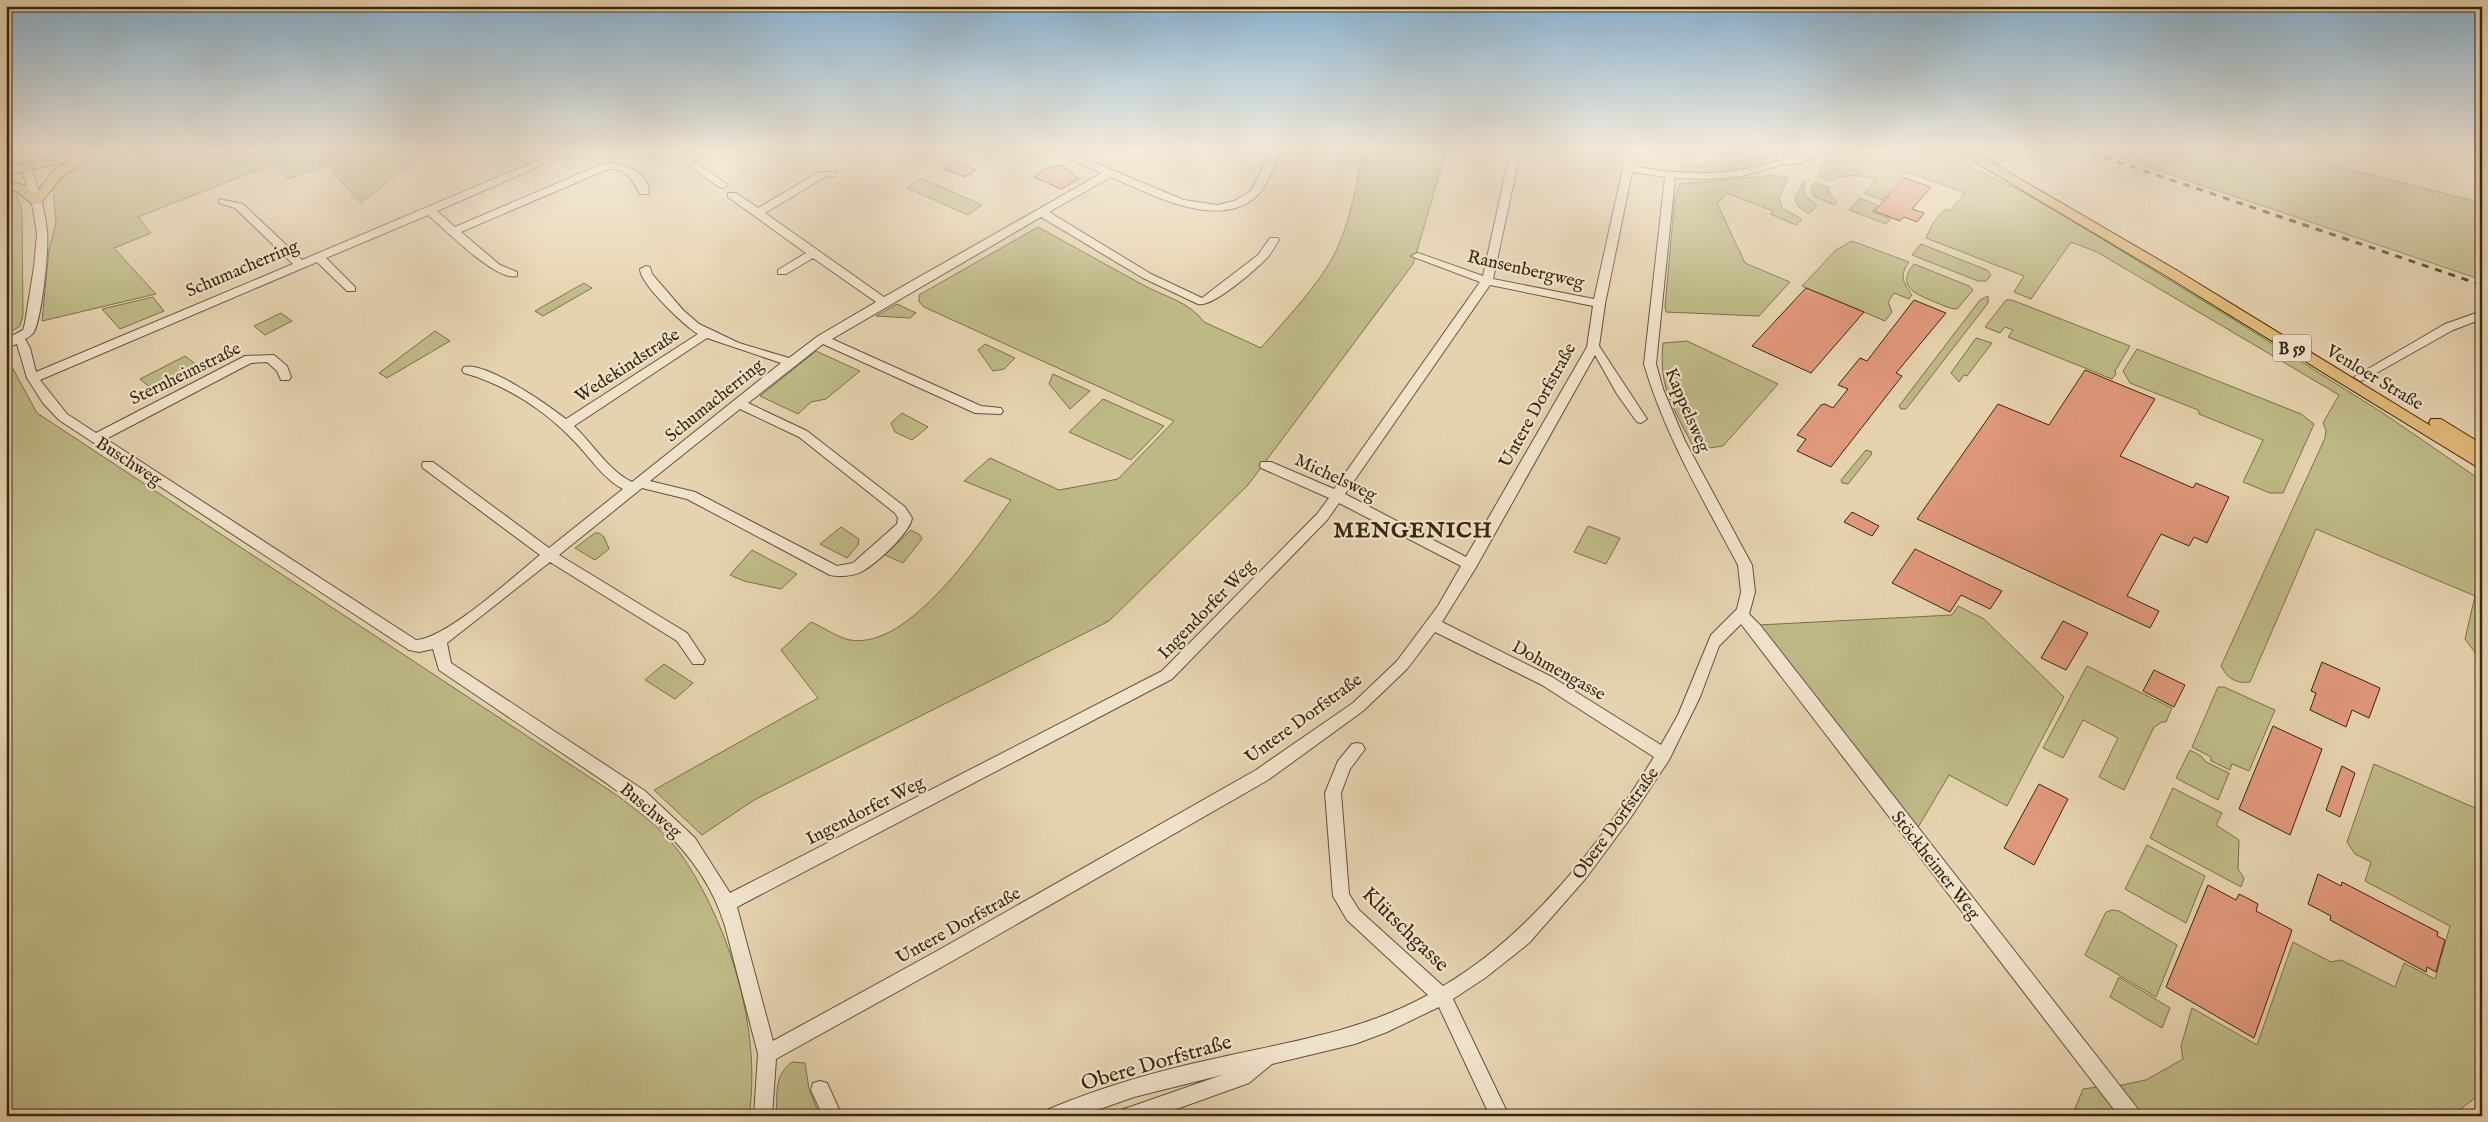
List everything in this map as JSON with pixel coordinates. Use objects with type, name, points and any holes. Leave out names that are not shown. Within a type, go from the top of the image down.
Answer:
[{"type":"main road","name":"Venloer Straße","points":[[2046,200],[2355,380],[2482,451]]},
{"type":"main road","name":"Venloer Straße","points":[[2355,380],[2482,465]]},
{"type":"street","name":"Buschweg","points":[[12,341],[28,332],[32,323],[42,236],[39,207],[36,200]]},
{"type":"street","name":"Schumacherring","points":[[33,378],[452,200]]},
{"type":"street","points":[[454,231],[524,200]]},
{"type":"street","points":[[741,200],[883,302]]},
{"type":"street","points":[[759,212],[779,200]]},
{"type":"street","name":"Schumacherring","points":[[433,644],[637,486],[790,362],[822,339],[883,302],[1063,200]]},
{"type":"street","points":[[1176,200],[1204,208],[1217,208],[1242,200]]},
{"type":"street","name":"Ingendorfer Weg","points":[[726,903],[1167,675],[1322,517],[1338,496],[1487,281],[1505,200]]},
{"type":"street","name":"Untere Dorfstraße","points":[[767,1054],[943,957],[1262,775],[1358,707],[1402,665],[1432,624],[1470,565],[1593,347],[1621,200]]},
{"type":"street","name":"Kappelsweg","points":[[1667,200],[1650,364],[1655,384],[1675,431],[1746,566],[1747,601],[1741,615]]},
{"type":"street","points":[[223,201],[239,206],[300,264]]},
{"type":"street","points":[[429,210],[496,267],[513,274]]},
{"type":"street","points":[[1042,213],[1147,276],[1202,302],[1210,299],[1262,257],[1274,240]]},
{"type":"street","points":[[782,272],[815,252]]},
{"type":"street","name":"Ransenbergweg","points":[[1417,256],[1487,281],[1600,304]]},
{"type":"street","points":[[318,257],[351,289]]},
{"type":"street","points":[[646,269],[646,275],[684,318],[708,333],[790,362]]},
{"type":"street","points":[[2355,380],[2449,327],[2482,315]]},
{"type":"street","name":"Wedekindstraße","points":[[566,425],[708,333]]},
{"type":"street","points":[[822,339],[979,410],[997,411]]},
{"type":"street","name":"Buschweg","points":[[12,341],[24,346],[27,364],[33,378],[52,408],[95,439],[409,643],[414,646],[433,644],[444,666],[650,805],[689,843],[726,903],[767,1054],[763,1116]]},
{"type":"street","points":[[1593,347],[1599,352],[1623,394],[1641,419]]},
{"type":"street","name":"Sternheimstraße","points":[[95,439],[249,359],[270,358],[283,369],[285,377]]},
{"type":"street","points":[[468,370],[494,379],[566,425],[606,473],[619,482],[690,495],[835,571],[857,568],[898,533],[904,525],[905,518],[900,510],[826,450],[802,434],[739,404]]},
{"type":"street","points":[[428,465],[549,555],[682,637],[698,660]]},
{"type":"street","name":"Michelsweg","points":[[1266,465],[1338,496],[1470,565]]},
{"type":"street","name":"Obere Dorfstraße","points":[[1056,1116],[1119,1092],[1162,1080],[1327,1043],[1374,1028],[1443,997],[1501,956],[1524,936],[1556,901],[1636,798],[1664,755],[1688,709],[1716,639],[1741,615]]},
{"type":"street","name":"Stöckheimer Weg","points":[[1741,615],[1755,630],[2131,1116]]},
{"type":"street","name":"Dohmengasse","points":[[1432,624],[1547,681],[1664,755]]},
{"type":"street","name":"Klütschgasse","points":[[1357,749],[1344,766],[1333,793],[1341,896],[1353,915],[1443,997]]},
{"type":"street","points":[[1443,997],[1500,1116]]},
{"type":"street","name":"Obere Dorfstraße","points":[[1130,1116],[1242,1077],[1268,1055]]},
{"type":"street","points":[[820,1090],[833,1116]]},
{"type":"shaded area","points":[[6,200],[19,200],[22,212],[23,315],[20,326],[6,335]]},
{"type":"shaded area","points":[[54,200],[180,200],[138,217],[151,233],[114,248],[156,294],[42,321],[49,250],[56,223]]},
{"type":"shaded area","points":[[935,200],[972,200],[982,205],[968,215]]},
{"type":"shaded area","points":[[1353,200],[1432,200],[1413,264],[1248,485],[1109,621],[754,800],[702,835],[654,790],[818,698],[781,650],[811,622],[850,640],[873,639],[896,628],[919,611],[941,590],[1011,500],[964,481],[990,458],[1059,490],[1118,479],[1174,421],[924,307],[919,302],[919,295],[1038,227],[1143,285],[1184,304],[1204,322],[1261,348],[1321,276],[1336,251]]},
{"type":"shaded area","points":[[1675,200],[1720,200],[1717,203],[1745,263],[1790,282],[1759,316],[1666,312]]},
{"type":"shaded area","points":[[1746,200],[1780,200],[1782,208],[1801,220],[1796,225],[1770,214],[1773,211]]},
{"type":"shaded area","points":[[1796,200],[1811,200],[1817,206],[1809,214],[1799,207]]},
{"type":"shaded area","points":[[1824,200],[1835,200],[1837,202],[1834,205]]},
{"type":"shaded area","points":[[1858,200],[1866,200],[1877,205],[1872,212],[1891,219],[1886,224],[1849,210]]},
{"type":"shaded area","points":[[1959,200],[2037,200],[2383,413],[2482,481],[2482,662],[2465,639],[2475,596],[2316,529],[2250,682],[2240,682],[2229,677],[2221,666],[2325,438],[2326,430],[2323,423],[2339,395],[2097,252],[2071,242],[2031,299],[2014,292],[2024,276],[1926,238],[1933,223],[1945,209],[1950,211]]},
{"type":"shaded area","points":[[2246,200],[2472,200],[2482,203],[2482,280]]},
{"type":"shaded area","points":[[1852,241],[1909,262],[1904,271],[1903,279],[1912,295],[1909,299],[1894,293],[1888,302],[1892,312],[1885,321],[1802,286],[1836,250]]},
{"type":"shaded area","points":[[1921,244],[1987,270],[1991,275],[1986,281],[1978,281],[1912,255]]},
{"type":"shaded area","points":[[1914,264],[1969,286],[1973,290],[1957,309],[1946,307],[1910,289],[1907,279]]},
{"type":"shaded area","points":[[584,283],[592,288],[543,316],[535,311]]},
{"type":"shaded area","points":[[1988,296],[1988,303],[1906,409],[1901,409],[1899,406],[1980,300]]},
{"type":"shaded area","points":[[153,297],[164,311],[120,329],[102,309]]},
{"type":"shaded area","points":[[2006,300],[2012,300],[2130,346],[2115,371],[2116,374],[2112,379],[2008,337],[2013,330],[2005,327],[2000,333],[1985,327]]},
{"type":"shaded area","points":[[897,304],[916,313],[910,318],[876,316]]},
{"type":"shaded area","points":[[281,313],[292,321],[265,335],[254,326]]},
{"type":"shaded area","points":[[435,331],[450,341],[387,378],[379,373]]},
{"type":"shaded area","points":[[1976,338],[1992,343],[1967,376],[1964,375],[1959,382],[1951,373]]},
{"type":"shaded area","points":[[1687,341],[1778,384],[1723,446],[1695,450],[1670,399],[1663,374],[1663,343]]},
{"type":"shaded area","points":[[985,344],[1015,358],[1004,369],[993,371],[978,350]]},
{"type":"shaded area","points":[[2137,349],[2301,414],[2314,424],[2283,493],[2270,493],[2243,482],[2263,440],[2199,414],[2198,410],[2130,383],[2123,371]]},
{"type":"shaded area","points":[[816,351],[860,371],[826,399],[811,402],[798,414],[760,396]]},
{"type":"shaded area","points":[[6,356],[37,413],[615,794],[666,836],[680,853],[698,881],[727,944],[738,979],[746,1013],[751,1048],[752,1083],[749,1116],[6,1116]]},
{"type":"shaded area","points":[[185,356],[198,366],[153,390],[140,379]]},
{"type":"shaded area","points":[[1053,374],[1090,391],[1070,409],[1049,384]]},
{"type":"shaded area","points":[[1103,399],[1164,426],[1131,460],[1069,432]]},
{"type":"shaded area","points":[[902,413],[928,427],[912,440],[895,432],[891,423]]},
{"type":"shaded area","points":[[1866,450],[1872,452],[1871,455],[1848,484],[1842,483],[1841,480]]},
{"type":"shaded area","points":[[1588,526],[1620,538],[1606,564],[1574,552]]},
{"type":"shaded area","points":[[841,527],[859,539],[858,545],[847,558],[820,544]]},
{"type":"shaded area","points":[[911,530],[920,535],[922,539],[903,563],[885,555]]},
{"type":"shaded area","points":[[595,533],[599,533],[604,537],[609,549],[595,560],[575,548]]},
{"type":"shaded area","points":[[752,550],[797,574],[781,589],[744,581],[730,575]]},
{"type":"shaded area","points":[[1958,606],[1984,619],[2064,697],[2007,806],[1949,775],[1917,829],[1758,625],[1952,615]]},
{"type":"shaded area","points":[[664,664],[693,683],[675,699],[645,680]]},
{"type":"shaded area","points":[[2087,666],[2172,708],[2166,722],[2162,722],[2154,727],[2124,790],[2099,777],[2118,738],[2083,720],[2063,758],[2043,748]]},
{"type":"shaded area","points":[[2218,687],[2224,687],[2275,710],[2249,771],[2232,764],[2230,770],[2211,761],[2211,757],[2192,747]]},
{"type":"shaded area","points":[[2190,750],[2201,756],[2206,762],[2229,773],[2218,800],[2176,778]]},
{"type":"shaded area","points":[[2374,764],[2482,811],[2482,1093],[2451,1116],[2141,1116],[2117,1086],[2146,1080],[2183,1059],[2181,1046],[2192,1008],[2257,1045],[2293,942],[2331,962],[2341,960],[2395,987],[2404,963],[2435,979],[2450,926],[2365,881],[2371,862],[2355,854],[2347,842]]},
{"type":"shaded area","points":[[2173,788],[2222,813],[2216,825],[2239,840],[2238,869],[2244,878],[2241,887],[2150,838]]},
{"type":"shaded area","points":[[2147,845],[2205,876],[2186,923],[2125,889]]},
{"type":"shaded area","points":[[2112,910],[2119,911],[2177,945],[2156,997],[2085,955],[2106,912]]},
{"type":"shaded area","points":[[2119,977],[2170,1008],[2162,1028],[2110,997]]},
{"type":"shaded area","points":[[792,1062],[805,1063],[809,1089],[820,1116],[776,1116],[779,1079],[786,1067]]},
{"type":"shaded area","points":[[2098,1087],[2125,1116],[2072,1116],[2083,1089]]},
{"type":"building","points":[[1884,200],[1919,200],[1912,209],[1924,213],[1917,222],[1904,217],[1900,221],[1874,211]]},
{"type":"building","points":[[1806,288],[1864,312],[1811,373],[1752,346]]},
{"type":"building","points":[[1914,300],[1946,313],[1896,373],[1902,376],[1831,467],[1797,451],[1806,439],[1797,435],[1821,405],[1825,404],[1833,408],[1848,389],[1838,385],[1860,358],[1867,361]]},
{"type":"building","points":[[2085,370],[2155,399],[2120,456],[2193,488],[2196,483],[2229,497],[2207,543],[2194,537],[2189,546],[2161,534],[2127,596],[2159,611],[2150,628],[1917,519],[1998,404],[2049,425]]},
{"type":"building","points":[[1852,512],[1879,526],[1872,536],[1844,522]]},
{"type":"building","points":[[1915,549],[2002,591],[1990,609],[1961,595],[1950,612],[1892,583]]},
{"type":"building","points":[[2063,621],[2088,633],[2066,670],[2041,658]]},
{"type":"building","points":[[2322,662],[2380,688],[2369,718],[2352,710],[2346,727],[2310,710],[2316,693],[2311,691]]},
{"type":"building","points":[[2154,670],[2185,685],[2174,707],[2143,691]]},
{"type":"building","points":[[2273,726],[2322,749],[2290,835],[2239,809]]},
{"type":"building","points":[[2342,766],[2355,773],[2340,817],[2326,810]]},
{"type":"building","points":[[2039,784],[2068,799],[2034,865],[2004,848]]},
{"type":"building","points":[[2318,874],[2341,886],[2342,882],[2438,932],[2437,936],[2445,940],[2436,972],[2427,967],[2426,972],[2330,920],[2331,916],[2308,904]]},
{"type":"building","points":[[2208,885],[2236,900],[2239,894],[2249,899],[2258,904],[2256,911],[2292,930],[2254,1038],[2166,987]]},
{"type":"railway","points":[[2232,200],[2482,285]]},
{"type":"district","name":"MENGENICH","points":[[1413,529]]}]
